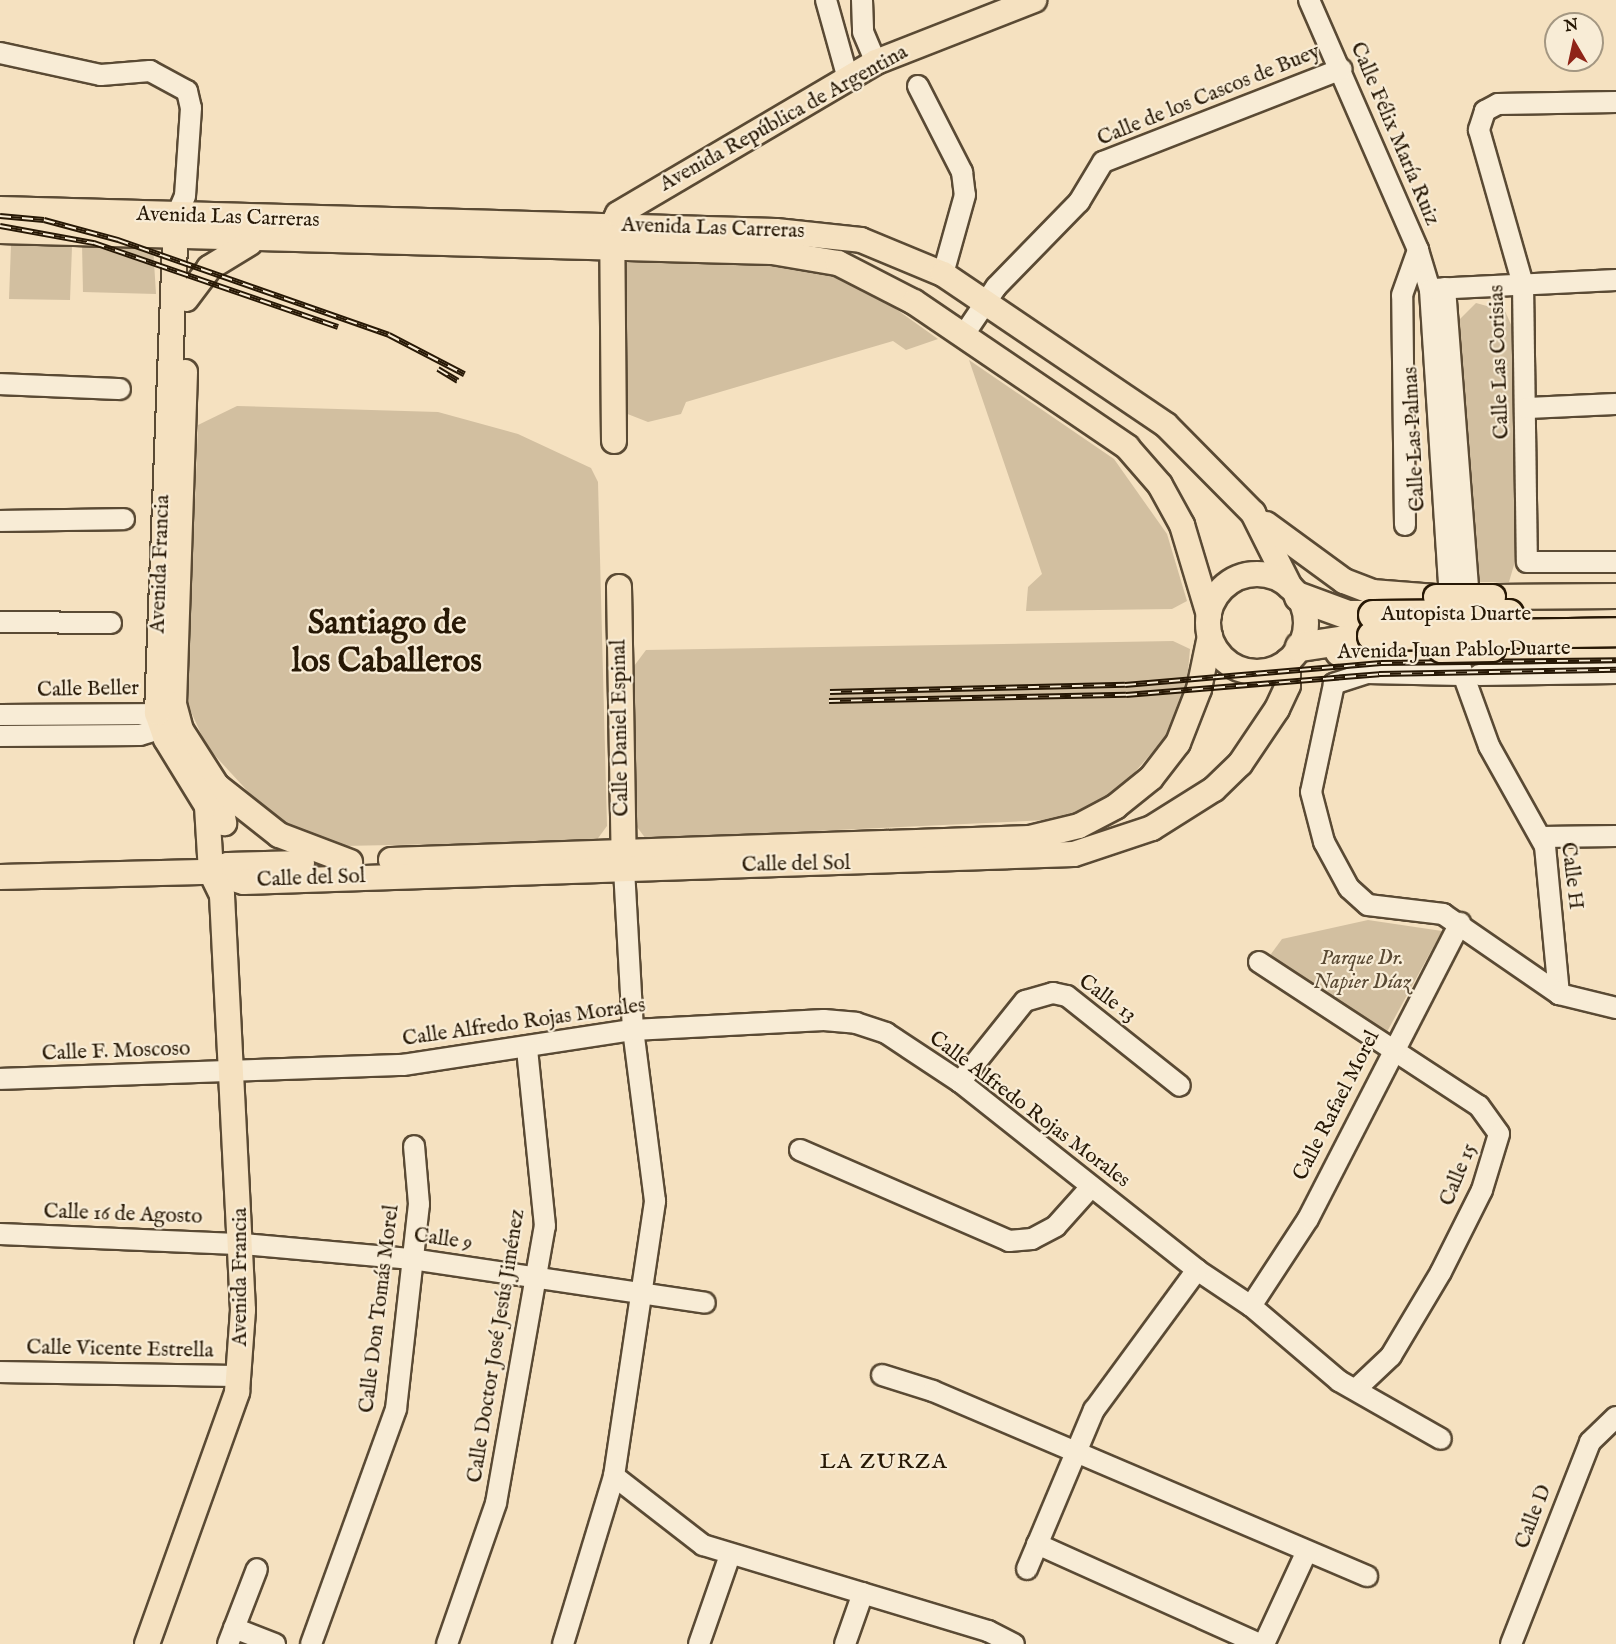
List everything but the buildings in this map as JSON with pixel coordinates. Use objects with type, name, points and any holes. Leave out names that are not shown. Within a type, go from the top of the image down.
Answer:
[{"type":"highway","name":"Autopista Duarte","points":[[1294,592],[1338,613],[1616,614]]},
{"type":"highway","name":"Autopista Duarte","points":[[1293,655],[1372,614],[1616,632]]},
{"type":"main road","name":"Avenida República de Argentina","points":[[613,237],[627,208],[876,62],[1034,0]]},
{"type":"main road","name":"Avenida Las Carreras","points":[[0,209],[179,229],[253,242],[825,234],[890,249],[943,274],[986,300],[1166,425],[1253,513],[1294,592]]},
{"type":"main road","name":"Avenida Las Carreras","points":[[0,231],[179,229],[613,237],[772,252],[838,263],[879,281],[1127,447],[1144,464],[1182,525],[1209,625]]},
{"type":"main road","name":"Avenida Francia","points":[[147,1644],[240,1376],[243,1244],[217,786],[168,720],[186,299],[179,229]]},
{"type":"main road","name":"Avenida Francia","points":[[179,229],[168,720],[207,806],[223,878]]},
{"type":"main road","points":[[613,237],[614,441]]},
{"type":"main road","points":[[186,299],[209,268],[253,242]]},
{"type":"main road","points":[[1253,513],[1325,570],[1372,614],[1451,589],[1493,597],[1616,596]]},
{"type":"main road","points":[[1248,575],[1271,577],[1294,592],[1306,622],[1293,655],[1272,669],[1245,670],[1222,657],[1209,625],[1222,589],[1248,575]]},
{"type":"main road","name":"Calle Daniel Espinal","points":[[619,587],[623,860]]},
{"type":"main road","name":"Calle del Sol","points":[[921,852],[1030,838],[1079,826],[1115,807],[1151,778],[1178,743],[1199,689],[1209,625]]},
{"type":"main road","name":"Avenida Juan Pablo Duarte","points":[[1293,655],[1469,663],[1616,647]]},
{"type":"main road","name":"Calle del Sol","points":[[0,877],[223,878],[623,860],[921,852],[1074,854],[1152,828],[1214,789],[1240,764],[1277,709],[1288,685],[1293,655]]},
{"type":"main road","points":[[217,786],[271,831],[350,862]]},
{"type":"main road","name":"Calle del Sol","points":[[223,878],[350,862],[623,860]]},
{"type":"street","points":[[826,0],[848,79]]},
{"type":"street","points":[[862,0],[862,32],[876,62]]},
{"type":"street","name":"Calle Félix María Ruiz","points":[[1309,0],[1418,250],[1438,289]]},
{"type":"street","points":[[0,53],[101,75],[150,71],[187,91],[185,196],[179,229]]},
{"type":"street","name":"Calle de los Cascos de Buey","points":[[963,336],[986,300],[1079,202],[1103,162],[1341,69]]},
{"type":"street","points":[[918,86],[962,172],[964,195],[943,274]]},
{"type":"street","name":"Calle Las Corisias","points":[[1616,102],[1498,104],[1485,111],[1479,130],[1523,284],[1527,408],[1527,562],[1616,562]]},
{"type":"street","points":[[1405,525],[1402,295],[1418,250]]},
{"type":"street","points":[[1438,289],[1616,280]]},
{"type":"street","name":"Calle Las Palmas","points":[[1438,289],[1451,589]]},
{"type":"street","points":[[0,384],[120,389]]},
{"type":"street","points":[[1527,408],[1616,404]]},
{"type":"street","points":[[0,520],[124,519]]},
{"type":"street","points":[[0,622],[111,622]]},
{"type":"street","points":[[1616,673],[1469,663],[1350,676],[1328,693],[1311,792],[1324,842],[1349,888],[1368,905],[1424,909],[1460,923],[1559,994],[1616,1008]]},
{"type":"street","name":"Calle H","points":[[1469,663],[1477,709],[1499,765],[1542,837],[1559,994]]},
{"type":"street","name":"Calle Beller","points":[[0,715],[168,720]]},
{"type":"street","points":[[0,736],[168,720]]},
{"type":"street","points":[[1542,837],[1616,836]]},
{"type":"street","points":[[563,1644],[614,1476],[655,1201],[633,1030],[623,860]]},
{"type":"street","name":"Calle Rafael Morel","points":[[1251,1306],[1308,1219],[1390,1052],[1460,923]]},
{"type":"street","name":"Calle 15","points":[[1258,962],[1390,1052],[1479,1106],[1499,1134],[1497,1151],[1425,1300],[1391,1356],[1356,1389]]},
{"type":"street","name":"Calle 13","points":[[960,1082],[1025,1001],[1053,993],[1067,996],[1180,1086]]},
{"type":"street","name":"Calle Alfredo Rojas Morales","points":[[234,1071],[403,1065],[633,1030],[824,1020],[856,1023],[886,1033],[960,1082],[1197,1270],[1251,1306],[1356,1389],[1441,1439]]},
{"type":"street","name":"Calle Doctor José Jesús Jiménez","points":[[447,1644],[496,1503],[544,1226],[543,1191],[526,1048]]},
{"type":"street","name":"Calle F. Moscoso","points":[[0,1079],[234,1071]]},
{"type":"street","name":"Calle Don Tomás Morel","points":[[312,1644],[396,1409],[419,1204],[414,1146]]},
{"type":"street","points":[[800,1150],[1009,1241],[1032,1239],[1056,1226],[1091,1187]]},
{"type":"street","name":"Calle 16 de Agosto","points":[[0,1234],[243,1244]]},
{"type":"street","name":"Calle 9","points":[[243,1244],[412,1259],[705,1303]]},
{"type":"street","points":[[1028,1569],[1094,1410],[1197,1270]]},
{"type":"street","name":"Calle Vicente Estrella","points":[[0,1372],[240,1376]]},
{"type":"street","points":[[882,1375],[933,1391],[1367,1576]]},
{"type":"street","name":"Calle D","points":[[1511,1644],[1590,1442],[1616,1418]]},
{"type":"street","points":[[614,1476],[704,1545],[730,1555],[863,1593],[986,1637],[1014,1644]]},
{"type":"street","points":[[1037,1544],[1259,1644]]},
{"type":"street","points":[[1264,1644],[1307,1551]]},
{"type":"street","points":[[699,1644],[730,1555]]},
{"type":"street","points":[[256,1569],[231,1636],[275,1644]]},
{"type":"street","points":[[844,1644],[863,1593]]},
{"type":"green space","points":[[82,244],[153,246],[156,294],[83,292]]},
{"type":"green space","points":[[11,245],[72,247],[70,300],[9,299]]},
{"type":"green space","points":[[773,262],[858,282],[938,339],[906,350],[893,341],[686,402],[681,414],[648,422],[625,413],[625,263]]},
{"type":"green space","points":[[1476,303],[1505,311],[1513,329],[1516,558],[1509,582],[1473,582],[1456,323]]},
{"type":"green space","points":[[969,360],[1114,459],[1167,534],[1187,601],[1172,609],[1026,611],[1028,587],[1042,574]]},
{"type":"green space","points":[[237,406],[438,412],[518,434],[591,468],[598,482],[607,826],[596,841],[341,846],[299,834],[266,811],[207,747],[187,703],[198,425]]},
{"type":"green space","points":[[1173,641],[1190,649],[1186,693],[1164,739],[1119,790],[1071,819],[646,839],[634,823],[631,670],[646,650]]},
{"type":"green space","name":"Parque Dr. Napier Díaz","points":[[1368,920],[1442,931],[1382,1041],[1283,984],[1271,954],[1282,939]]},
{"type":"railway","points":[[0,216],[44,220],[118,240],[389,335],[464,374]]},
{"type":"railway","points":[[0,226],[94,243],[338,327]]},
{"type":"railway","points":[[438,369],[458,381]]},
{"type":"railway","points":[[830,692],[1125,685],[1381,663],[1616,660]]},
{"type":"railway","points":[[829,701],[1126,695],[1379,674],[1616,670]]},
{"type":"district","name":"Santiago de los Caballeros","points":[[387,644]]},
{"type":"district","name":"LA ZURZA","points":[[884,1463]]}]
